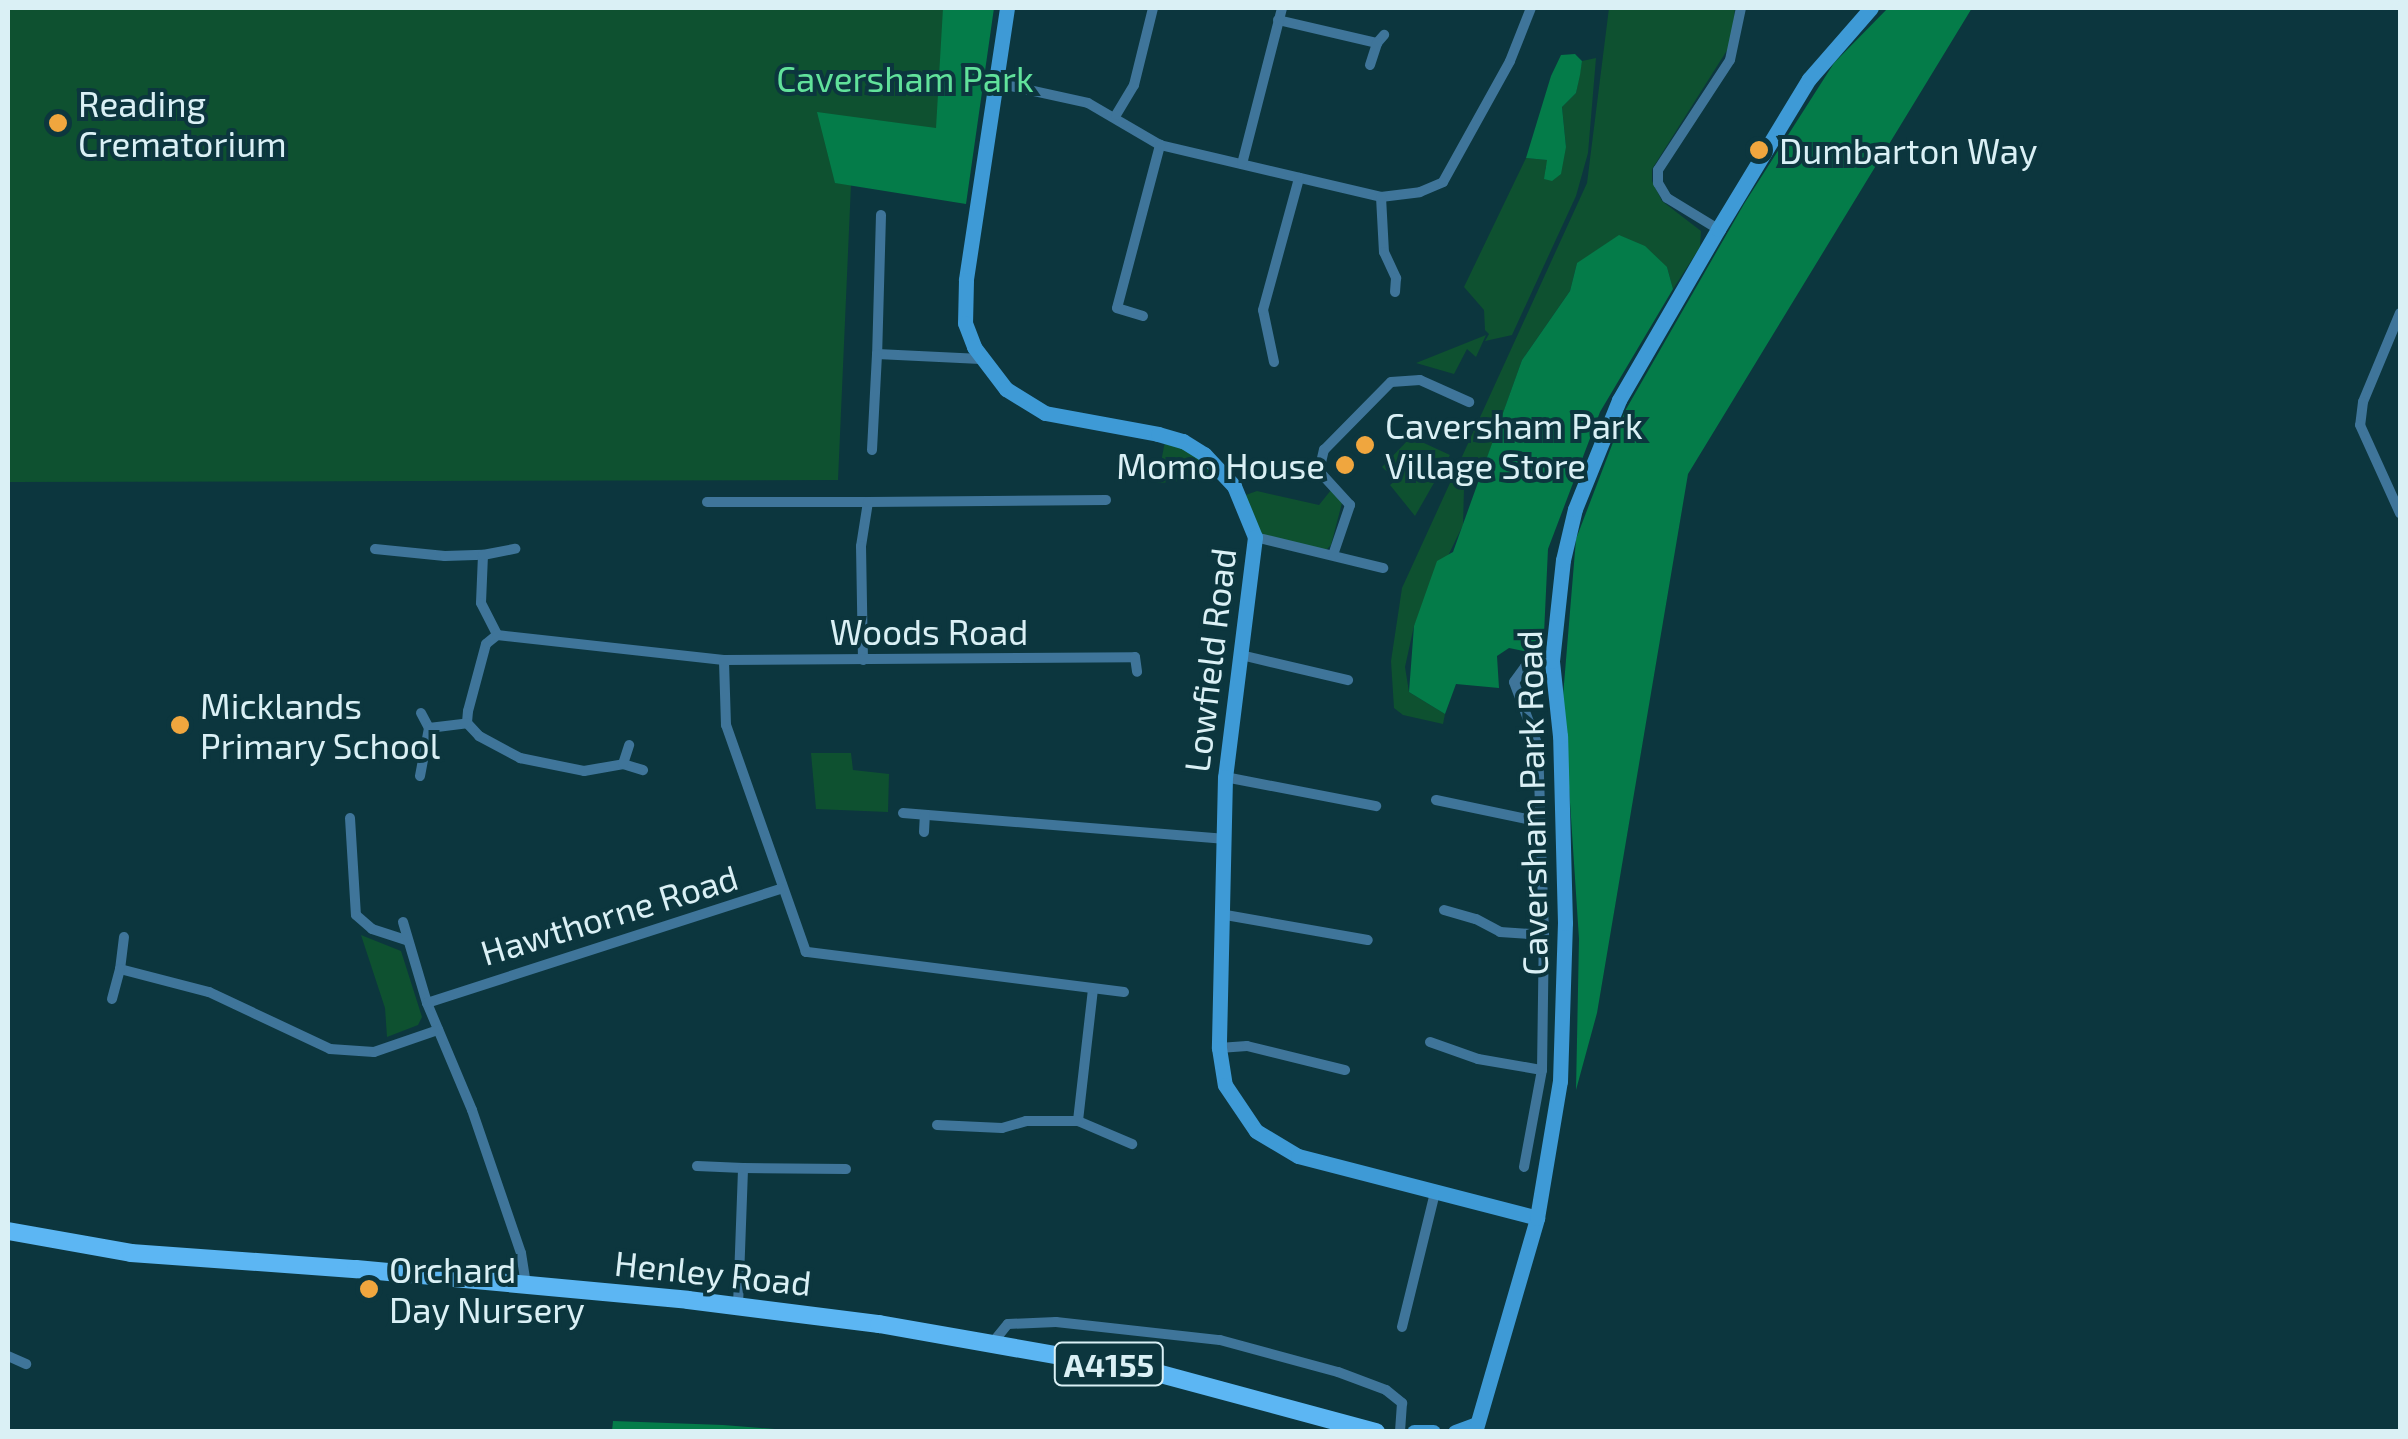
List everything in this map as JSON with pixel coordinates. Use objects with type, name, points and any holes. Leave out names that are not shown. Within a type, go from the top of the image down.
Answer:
[{"type":"main road","name":"Henley Road","points":[[8,1232],[132,1254],[738,1306],[994,1342],[1157,1373],[1376,1432]]},
{"type":"street","name":"Lowfield Road","points":[[1008,8],[966,280],[964,323],[981,359],[1006,389],[1045,413],[1158,434],[1194,448],[1234,486],[1255,537],[1225,777],[1219,914],[1219,1048],[1232,1100],[1256,1131],[1298,1156],[1537,1218]]},
{"type":"street","points":[[1116,116],[1134,85],[1154,8]]},
{"type":"street","points":[[1242,164],[1282,8]]},
{"type":"street","points":[[997,83],[1088,103],[1160,145],[1380,197],[1420,192],[1443,182],[1510,61],[1532,8]]},
{"type":"street","points":[[1718,229],[1667,198],[1658,182],[1658,170],[1730,60],[1741,8]]},
{"type":"street","name":"Caversham Park Road","points":[[1480,1426],[1537,1218],[1554,1134],[1564,1027],[1560,736],[1552,661],[1562,560],[1593,456],[1620,400],[1810,79],[1871,8]]},
{"type":"street","points":[[1278,20],[1380,39],[1370,65]]},
{"type":"street","points":[[1117,308],[1160,145]]},
{"type":"street","points":[[1274,362],[1264,310],[1298,178]]},
{"type":"street","points":[[1380,197],[1384,252],[1396,278],[1395,292]]},
{"type":"street","points":[[872,450],[882,215]]},
{"type":"street","points":[[1105,305],[1143,316]]},
{"type":"street","points":[[2400,314],[2363,402],[2360,425],[2400,513]]},
{"type":"street","points":[[876,354],[981,359]]},
{"type":"street","points":[[1333,556],[1350,505],[1319,471],[1324,450],[1391,382],[1420,380],[1469,402]]},
{"type":"street","points":[[707,502],[1106,500]]},
{"type":"street","points":[[863,660],[862,546],[868,502]]},
{"type":"street","points":[[1030,503],[1032,518]]},
{"type":"street","points":[[1255,537],[1383,568]]},
{"type":"street","points":[[375,549],[445,556],[516,549]]},
{"type":"street","points":[[467,723],[486,644],[497,634],[481,603],[482,554]]},
{"type":"street","name":"Woods Road","points":[[497,634],[724,660],[1134,657]]},
{"type":"street","points":[[1136,644],[1137,672]]},
{"type":"street","points":[[1241,655],[1348,680]]},
{"type":"street","points":[[724,660],[726,725],[781,889]]},
{"type":"street","points":[[1524,1168],[1542,1070],[1544,934],[1538,746],[1514,682],[1518,671],[1552,661]]},
{"type":"street","points":[[420,776],[429,728],[421,713]]},
{"type":"street","points":[[429,728],[467,723]]},
{"type":"street","points":[[467,723],[479,736],[520,758],[584,771],[622,764],[643,770]]},
{"type":"street","points":[[622,764],[630,746]]},
{"type":"street","points":[[1225,777],[1376,806]]},
{"type":"street","points":[[1436,800],[1540,822]]},
{"type":"street","points":[[903,813],[1223,839]]},
{"type":"street","points":[[924,832],[925,815]]},
{"type":"street","points":[[350,818],[356,915],[372,929],[408,941]]},
{"type":"street","name":"Hawthorne Road","points":[[426,1003],[781,889],[800,944],[814,956],[1124,992]]},
{"type":"street","points":[[1444,910],[1476,918],[1500,932],[1544,934]]},
{"type":"street","points":[[1219,914],[1368,940]]},
{"type":"street","points":[[403,922],[426,1003],[472,1110],[521,1252],[526,1285]]},
{"type":"street","points":[[112,1000],[124,938]]},
{"type":"street","points":[[120,969],[209,992],[330,1048],[374,1052],[438,1030]]},
{"type":"street","points":[[1078,1121],[1094,990]]},
{"type":"street","points":[[1430,1042],[1478,1059],[1542,1070]]},
{"type":"street","points":[[1219,1048],[1247,1046],[1345,1070]]},
{"type":"street","points":[[938,1125],[1002,1128],[1030,1121],[1078,1121],[1132,1144]]},
{"type":"street","points":[[697,1166],[846,1169]]},
{"type":"street","points":[[738,1306],[743,1168]]},
{"type":"street","points":[[1402,1327],[1435,1193]]},
{"type":"street","points":[[994,1342],[1008,1324],[1056,1322],[1220,1340],[1338,1372],[1386,1390],[1402,1404],[1400,1432]]},
{"type":"street","points":[[8,1356],[26,1364]]},
{"type":"street","points":[[1455,1432],[1480,1426]]},
{"type":"street","points":[[1414,1432],[1434,1432]]},
{"type":"green space","name":"Caversham Park","points":[[8,8],[989,8],[962,165],[853,139],[838,480],[8,482]]},
{"type":"green space","points":[[943,8],[994,8],[966,204],[835,183],[817,112],[936,128]]},
{"type":"green space","points":[[1609,8],[1735,8],[1731,44],[1652,169],[1652,181],[1662,201],[1701,231],[1700,247],[1673,289],[1667,267],[1577,263],[1570,291],[1522,360],[1486,461],[1464,489],[1463,525],[1414,626],[1405,667],[1409,692],[1445,714],[1443,724],[1403,715],[1394,708],[1391,661],[1402,588],[1587,183]]},
{"type":"green space","points":[[1888,8],[1972,8],[1688,474],[1597,1013],[1576,1090],[1579,939],[1563,696],[1576,539],[1625,411],[1744,204],[1834,63]]},
{"type":"green space","points":[[1575,54],[1582,61],[1580,75],[1576,93],[1562,107],[1566,147],[1561,174],[1552,181],[1544,179],[1547,160],[1526,158],[1551,76],[1561,55]]},
{"type":"green space","points":[[1596,58],[1588,153],[1576,196],[1512,335],[1485,341],[1489,334],[1485,330],[1484,310],[1464,287],[1526,158],[1548,160],[1545,170],[1566,147],[1562,107],[1576,93],[1582,61]]},
{"type":"green space","points":[[1619,235],[1645,246],[1667,267],[1673,289],[1600,412],[1548,549],[1543,655],[1509,648],[1497,656],[1499,688],[1456,684],[1445,714],[1409,692],[1414,626],[1437,561],[1453,552],[1522,360],[1570,291],[1577,263]]},
{"type":"green space","points":[[1486,335],[1476,357],[1467,349],[1454,374],[1416,363]]},
{"type":"green space","points":[[1166,436],[1229,479],[1157,483]]},
{"type":"green space","points":[[1411,437],[1450,455],[1415,516],[1390,485],[1396,480],[1382,467]]},
{"type":"green space","points":[[1331,490],[1342,503],[1331,545],[1323,553],[1255,537],[1240,497],[1257,491],[1319,505]]},
{"type":"green space","points":[[811,753],[851,753],[853,770],[889,774],[888,812],[816,809]]},
{"type":"green space","points":[[361,935],[401,951],[422,1017],[418,1025],[387,1037],[385,1008]]},
{"type":"green space","points":[[613,1421],[723,1425],[801,1431],[612,1431]]},
{"type":"place","name":"Reading Crematorium","points":[[58,123]]},
{"type":"place","name":"Dumbarton Way","points":[[1759,150]]},
{"type":"place","name":"Caversham Park Village Store","points":[[1365,445]]},
{"type":"place","name":"Momo House","points":[[1345,465]]},
{"type":"place","name":"Micklands Primary School","points":[[180,725]]},
{"type":"place","name":"Orchard Day Nursery","points":[[369,1289]]}]
